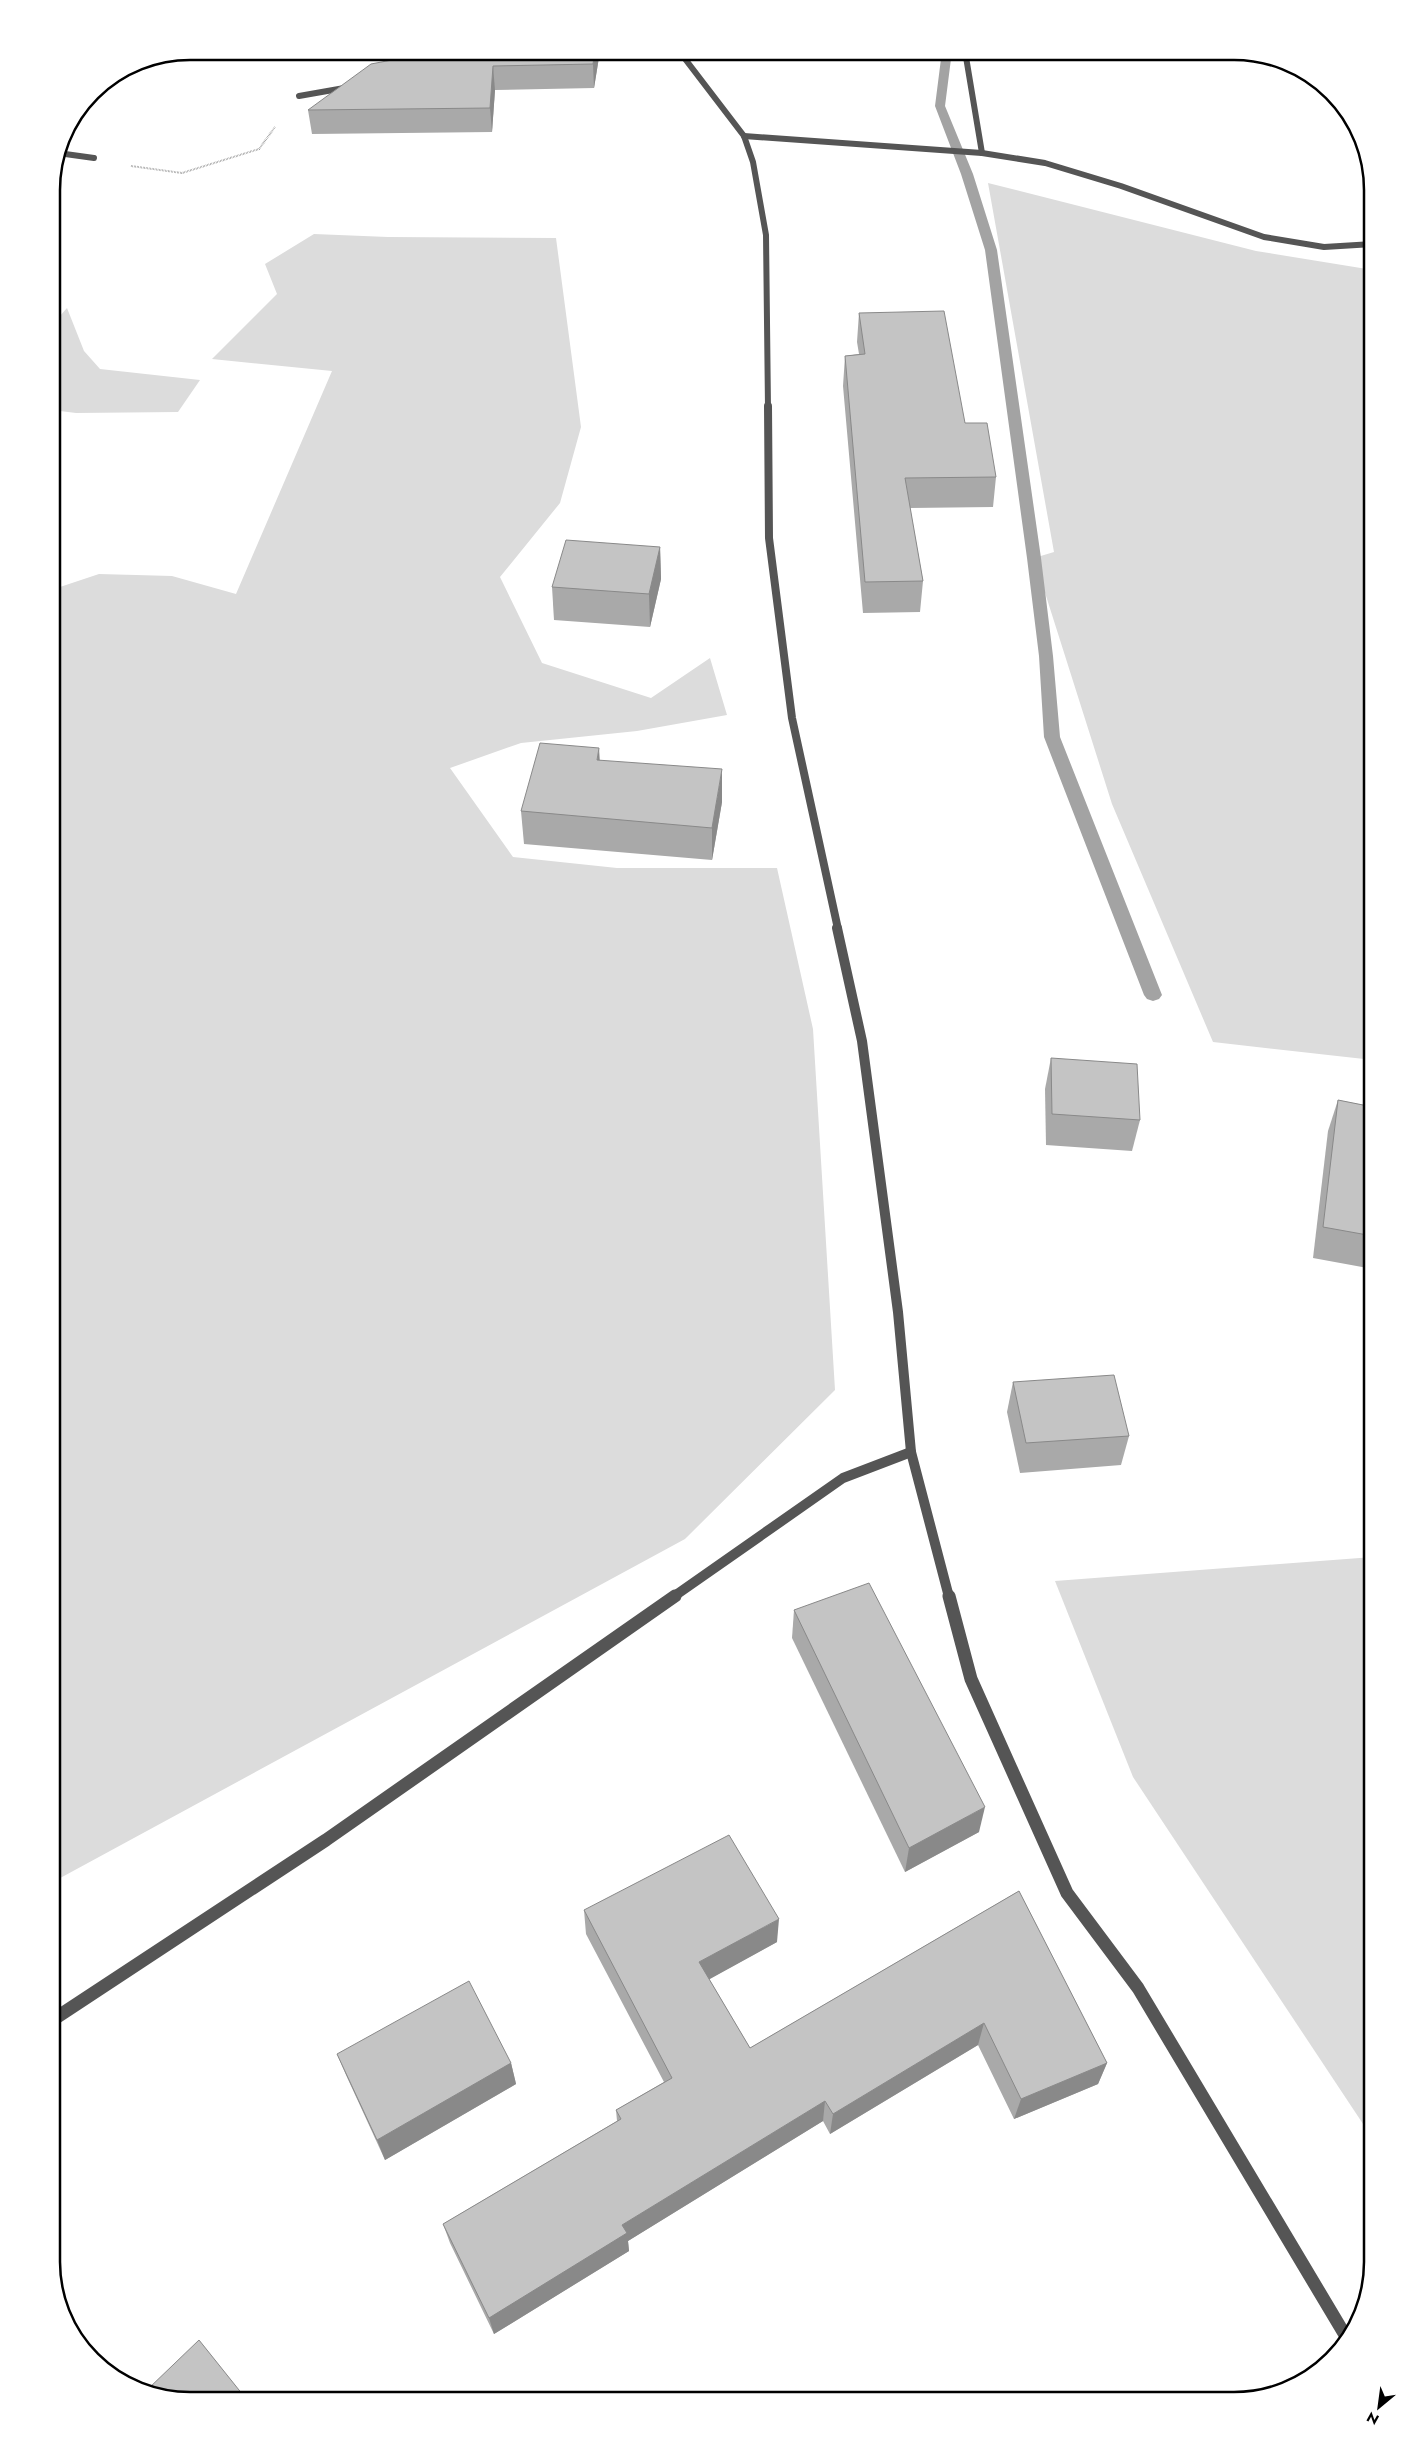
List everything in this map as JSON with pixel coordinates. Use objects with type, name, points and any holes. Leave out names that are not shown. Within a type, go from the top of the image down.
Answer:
[{"type":"street","points":[[686,60],[744,136],[753,162],[766,235],[769,538],[792,718],[862,1041],[898,1312],[911,1452],[971,1678],[1067,1893],[1138,1988],[1343,2332]]},
{"type":"street","points":[[966,60],[982,153]]},
{"type":"street","points":[[299,96],[354,86]]},
{"type":"street","points":[[744,136],[982,153],[1045,163],[1112,183],[1264,237],[1324,247],[1364,245]]},
{"type":"street","points":[[65,154],[94,158]]},
{"type":"street","points":[[60,2015],[326,1840],[842,1478],[911,1452]]},
{"type":"path","points":[[94,158],[182,174],[259,149],[299,96]]},
{"type":"shaded area","points":[[988,183],[1256,251],[1364,269],[1364,1059],[1213,1042],[1112,804],[1034,558],[1054,552]]},
{"type":"shaded area","points":[[314,234],[388,237],[556,238],[581,427],[560,503],[500,577],[542,663],[651,698],[710,658],[727,715],[637,731],[521,743],[450,768],[513,857],[617,868],[777,868],[813,1029],[835,1390],[685,1539],[60,1878],[60,587],[99,574],[172,576],[236,594],[332,371],[212,359],[277,294],[265,264]]},
{"type":"shaded area","points":[[67,308],[84,351],[100,369],[200,380],[178,412],[76,413],[60,411],[60,316]]},
{"type":"shaded area","points":[[1364,1558],[1364,2125],[1133,1777],[1055,1581]]},
{"type":"building","points":[[392,60],[594,60],[593,64],[493,66],[490,108],[308,110],[371,64]]},
{"type":"building","points":[[944,311],[965,423],[987,423],[996,477],[905,478],[923,581],[865,582],[845,356],[865,354],[859,313]]},
{"type":"building","points":[[566,540],[660,547],[649,594],[552,587]]},
{"type":"building","points":[[540,743],[599,748],[597,760],[722,769],[712,828],[521,811]]},
{"type":"building","points":[[1051,1058],[1137,1064],[1140,1120],[1052,1114]]},
{"type":"building","points":[[1338,1100],[1364,1105],[1364,1234],[1323,1227]]},
{"type":"building","points":[[1114,1375],[1129,1436],[1026,1443],[1013,1382]]},
{"type":"building","points":[[869,1583],[985,1807],[909,1848],[794,1610]]},
{"type":"building","points":[[729,1835],[779,1919],[699,1962],[750,2048],[1019,1891],[1107,2063],[1021,2099],[984,2023],[833,2114],[825,2101],[622,2225],[627,2233],[489,2318],[443,2224],[621,2119],[616,2110],[672,2078],[584,1910]]},
{"type":"building","points":[[469,1981],[511,2063],[377,2140],[337,2054]]},
{"type":"building","points":[[199,2340],[241,2392],[182,2392],[151,2386]]},
{"type":"waterway","points":[[946,60],[940,106],[967,174],[991,250],[1034,558],[1046,656],[1052,737],[1153,995]]}]
